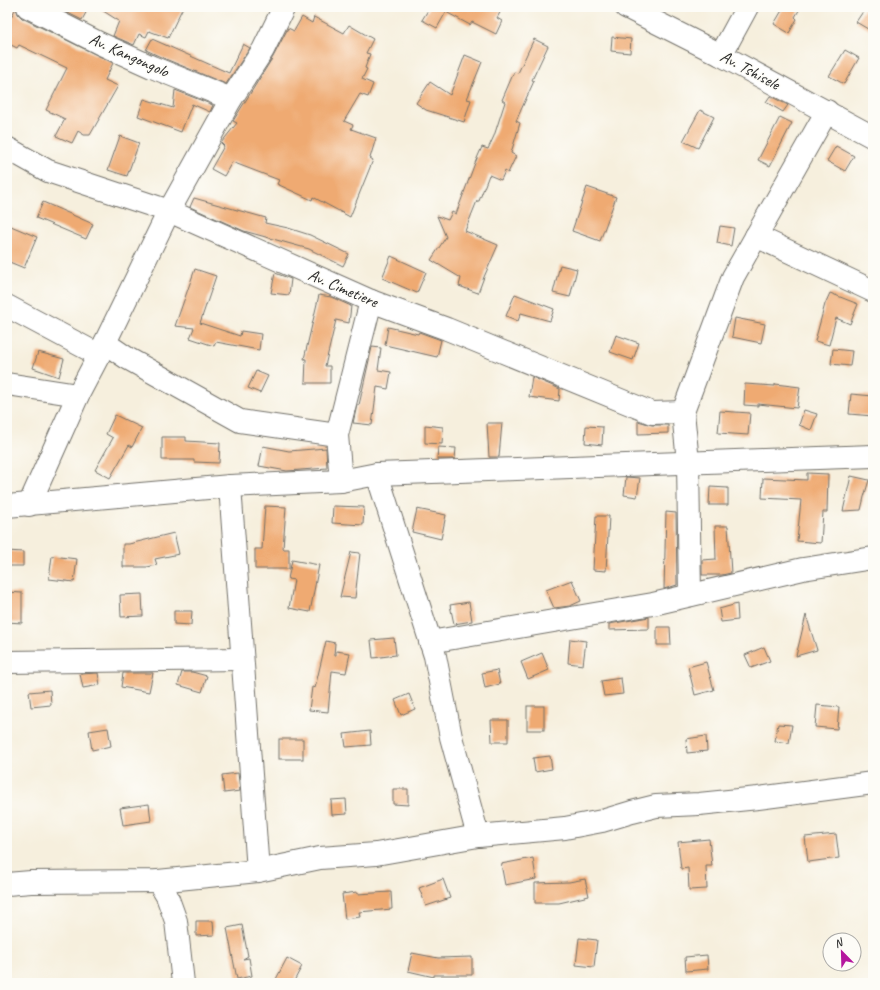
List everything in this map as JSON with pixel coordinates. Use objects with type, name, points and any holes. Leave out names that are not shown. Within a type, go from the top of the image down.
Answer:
[{"type":"street","name":"Av. Kangongolo","points":[[28,7],[99,43],[152,67],[232,99]]},
{"type":"street","points":[[29,505],[78,395],[169,211],[232,99],[263,50],[284,7]]},
{"type":"street","name":"Av. Tshisele","points":[[626,7],[721,54],[873,137]]},
{"type":"street","points":[[721,54],[747,7]]},
{"type":"street","points":[[690,595],[688,462],[683,412],[732,276],[827,111]]},
{"type":"street","name":"Av. Cimetiere","points":[[7,148],[48,171],[169,211],[371,300],[447,329],[652,413],[683,412]]},
{"type":"street","points":[[756,236],[873,291]]},
{"type":"street","points":[[341,481],[337,435],[371,300]]},
{"type":"street","points":[[7,306],[102,349],[128,358],[240,420],[337,435]]},
{"type":"street","points":[[7,384],[78,395]]},
{"type":"street","points":[[7,506],[230,486],[341,481],[378,474],[873,456]]},
{"type":"street","points":[[378,474],[435,656],[451,737],[478,836]]},
{"type":"street","points":[[230,486],[241,659],[258,871]]},
{"type":"street","points":[[430,642],[646,605],[803,569],[873,558]]},
{"type":"street","points":[[7,662],[241,659]]},
{"type":"street","points":[[7,884],[31,882],[158,881],[258,871],[320,858],[376,854],[478,836],[566,828],[602,821],[656,806],[751,799],[873,783]]},
{"type":"street","points":[[158,881],[167,896],[176,920],[182,983]]},
{"type":"building","points":[[56,7],[89,7],[82,20]]},
{"type":"building","points":[[97,7],[183,7],[168,38],[149,31],[146,37],[139,34],[134,45],[113,36],[119,21]]},
{"type":"building","points":[[430,7],[503,7],[497,18],[502,21],[496,34],[472,22],[470,25],[446,12],[437,28],[422,20]]},
{"type":"building","points":[[784,7],[801,7],[795,17],[797,19],[789,33],[774,24]]},
{"type":"building","points":[[866,7],[873,7],[873,32],[856,22]]},
{"type":"building","points":[[16,8],[18,14],[22,18],[113,63],[105,80],[118,86],[90,135],[84,135],[78,131],[72,143],[56,136],[65,119],[46,110],[67,68],[19,45],[17,48],[7,43],[7,24]]},
{"type":"building","points":[[302,17],[312,23],[314,17],[344,33],[349,25],[373,39],[366,53],[370,54],[365,68],[367,69],[362,79],[373,84],[368,97],[360,94],[344,121],[353,125],[351,129],[376,138],[370,158],[373,160],[350,217],[313,197],[312,200],[277,184],[279,180],[232,162],[224,176],[211,169],[224,146],[221,143],[237,123],[233,121],[273,57],[288,28],[294,31]]},
{"type":"building","points":[[612,37],[631,39],[630,53],[611,51]]},
{"type":"building","points":[[152,39],[229,73],[243,44],[250,48],[226,84],[146,50]]},
{"type":"building","points":[[534,39],[548,46],[532,80],[534,81],[516,121],[520,123],[511,153],[516,156],[508,173],[505,171],[501,180],[489,175],[465,231],[498,245],[478,293],[459,286],[461,278],[431,260],[446,237],[437,216],[448,220],[452,212],[456,214],[482,147],[488,149],[494,136],[505,102],[502,100],[514,72],[518,73]]},
{"type":"building","points":[[845,50],[859,58],[844,84],[829,76]]},
{"type":"building","points":[[465,55],[482,62],[467,99],[471,100],[464,122],[426,110],[416,103],[430,82],[450,95]]},
{"type":"building","points":[[175,90],[213,105],[210,112],[192,104],[181,132],[138,116],[144,99],[173,108]]},
{"type":"building","points":[[770,96],[788,105],[783,112],[766,102]]},
{"type":"building","points":[[700,110],[714,117],[698,148],[683,141]]},
{"type":"building","points":[[780,117],[792,123],[770,166],[758,160]]},
{"type":"building","points":[[120,136],[139,143],[127,176],[108,170]]},
{"type":"building","points":[[836,146],[854,156],[845,171],[827,161]]},
{"type":"building","points":[[587,187],[616,197],[600,241],[572,231]]},
{"type":"building","points":[[194,198],[266,218],[265,223],[310,235],[349,254],[343,266],[309,249],[244,231],[190,207]]},
{"type":"building","points":[[43,202],[93,224],[86,239],[36,218]]},
{"type":"building","points":[[11,226],[37,237],[24,268],[7,261],[7,234]]},
{"type":"building","points":[[720,226],[734,228],[731,246],[717,243]]},
{"type":"building","points":[[391,256],[426,272],[417,293],[382,278]]},
{"type":"building","points":[[560,265],[577,269],[570,297],[553,293]]},
{"type":"building","points":[[195,269],[216,276],[200,323],[240,336],[241,331],[261,334],[259,350],[216,342],[214,346],[190,338],[194,328],[175,326]]},
{"type":"building","points":[[275,273],[291,279],[289,295],[271,293]]},
{"type":"building","points":[[830,293],[858,304],[850,324],[836,318],[829,345],[815,341],[825,304]]},
{"type":"building","points":[[515,294],[554,309],[550,321],[521,313],[518,321],[506,316]]},
{"type":"building","points":[[319,295],[331,297],[351,306],[349,323],[336,320],[325,366],[330,366],[330,383],[305,383],[306,359],[304,359]]},
{"type":"building","points":[[735,318],[765,324],[761,343],[732,337]]},
{"type":"building","points":[[388,327],[418,334],[419,332],[441,340],[437,357],[385,345]]},
{"type":"building","points":[[616,335],[639,343],[633,360],[610,352]]},
{"type":"building","points":[[372,347],[381,348],[378,370],[391,372],[388,389],[377,387],[372,425],[353,423],[357,405],[359,405]]},
{"type":"building","points":[[833,349],[852,351],[850,366],[831,364]]},
{"type":"building","points":[[38,352],[64,359],[59,377],[33,368]]},
{"type":"building","points":[[256,371],[268,376],[260,393],[248,388]]},
{"type":"building","points":[[532,377],[560,389],[559,401],[529,397]]},
{"type":"building","points":[[745,384],[775,386],[775,384],[800,387],[797,408],[758,404],[758,406],[744,405]]},
{"type":"building","points":[[851,394],[873,396],[873,416],[849,414]]},
{"type":"building","points":[[804,410],[817,414],[811,430],[799,425]]},
{"type":"building","points":[[720,411],[750,413],[748,435],[718,433]]},
{"type":"building","points":[[115,415],[142,428],[132,447],[129,445],[110,478],[95,470],[113,438],[106,434]]},
{"type":"building","points":[[638,421],[652,425],[668,425],[668,433],[638,434]]},
{"type":"building","points":[[487,423],[502,423],[499,457],[489,457]]},
{"type":"building","points":[[425,425],[443,427],[442,444],[425,443]]},
{"type":"building","points":[[586,426],[603,427],[602,445],[585,443]]},
{"type":"building","points":[[162,437],[186,437],[186,441],[220,443],[219,463],[194,462],[194,460],[162,460]]},
{"type":"building","points":[[263,446],[289,451],[326,448],[327,468],[287,471],[259,466]]},
{"type":"building","points":[[438,447],[456,448],[455,459],[437,459]]},
{"type":"building","points":[[807,473],[828,474],[827,512],[823,512],[821,543],[797,541],[801,500],[762,498],[763,478],[807,480]]},
{"type":"building","points":[[851,476],[869,480],[861,510],[843,511]]},
{"type":"building","points":[[626,477],[640,478],[637,497],[624,495]]},
{"type":"building","points":[[710,487],[728,488],[728,505],[709,505]]},
{"type":"building","points":[[265,506],[286,507],[283,549],[289,549],[289,569],[255,569],[255,549],[262,549]]},
{"type":"building","points":[[333,506],[364,507],[363,525],[332,523]]},
{"type":"building","points":[[417,509],[446,515],[441,539],[412,532]]},
{"type":"building","points":[[666,512],[676,513],[677,585],[664,589]]},
{"type":"building","points":[[596,516],[609,516],[606,571],[593,570]]},
{"type":"building","points":[[715,526],[728,526],[731,573],[722,575],[702,575],[702,560],[716,559]]},
{"type":"building","points":[[174,533],[179,554],[155,559],[157,565],[147,567],[123,567],[123,544],[129,544]]},
{"type":"building","points":[[7,551],[23,552],[23,566],[7,566]]},
{"type":"building","points":[[351,552],[360,553],[355,598],[340,597]]},
{"type":"building","points":[[52,556],[77,559],[74,582],[49,579]]},
{"type":"building","points":[[292,560],[319,565],[310,612],[289,608],[294,580],[288,579]]},
{"type":"building","points":[[572,580],[581,601],[570,606],[554,608],[546,590]]},
{"type":"building","points":[[7,592],[22,593],[22,623],[7,622]]},
{"type":"building","points":[[142,594],[143,616],[121,617],[120,595]]},
{"type":"building","points":[[469,602],[472,621],[454,624],[450,605]]},
{"type":"building","points":[[737,604],[738,620],[721,622],[719,609]]},
{"type":"building","points":[[174,611],[192,611],[191,625],[174,624]]},
{"type":"building","points":[[806,615],[817,650],[796,656]]},
{"type":"building","points":[[649,617],[649,629],[609,630],[609,624]]},
{"type":"building","points":[[657,627],[670,627],[671,645],[657,645]]},
{"type":"building","points":[[394,638],[396,655],[373,658],[371,640]]},
{"type":"building","points":[[570,639],[586,641],[583,665],[568,663]]},
{"type":"building","points":[[326,641],[335,643],[334,655],[336,655],[336,651],[350,653],[346,673],[332,671],[328,712],[309,710],[312,687],[315,688]]},
{"type":"building","points":[[764,647],[770,661],[751,668],[745,655]]},
{"type":"building","points":[[542,653],[549,670],[528,679],[521,662]]},
{"type":"building","points":[[706,662],[714,690],[695,695],[688,667]]},
{"type":"building","points":[[497,670],[500,684],[485,688],[482,673]]},
{"type":"building","points":[[182,672],[192,672],[207,676],[202,692],[178,685]]},
{"type":"building","points":[[98,673],[100,685],[83,688],[80,674]]},
{"type":"building","points":[[123,673],[153,673],[149,692],[121,687]]},
{"type":"building","points":[[621,678],[623,694],[604,696],[601,681]]},
{"type":"building","points":[[50,690],[51,705],[31,707],[29,692]]},
{"type":"building","points":[[409,694],[415,709],[401,715],[395,700]]},
{"type":"building","points":[[817,705],[839,707],[837,729],[815,727]]},
{"type":"building","points":[[527,706],[544,706],[544,730],[527,730]]},
{"type":"building","points":[[491,720],[508,720],[508,742],[492,742]]},
{"type":"building","points":[[778,724],[792,725],[789,743],[775,741]]},
{"type":"building","points":[[108,728],[111,746],[92,750],[89,731]]},
{"type":"building","points":[[370,731],[371,745],[346,747],[344,734]]},
{"type":"building","points":[[706,736],[707,751],[687,753],[686,739]]},
{"type":"building","points":[[279,739],[303,739],[303,759],[279,759]]},
{"type":"building","points":[[550,756],[552,769],[535,772],[533,758]]},
{"type":"building","points":[[238,773],[240,791],[224,793],[222,775]]},
{"type":"building","points":[[393,789],[408,789],[408,805],[393,804]]},
{"type":"building","points":[[346,799],[347,814],[332,815],[331,800]]},
{"type":"building","points":[[149,804],[151,821],[123,825],[120,808]]},
{"type":"building","points":[[836,834],[839,858],[808,862],[805,837]]},
{"type":"building","points":[[709,839],[712,866],[706,866],[707,889],[689,890],[688,868],[681,869],[678,842]]},
{"type":"building","points":[[533,858],[536,879],[505,885],[501,864]]},
{"type":"building","points":[[443,879],[450,898],[426,906],[419,888]]},
{"type":"building","points":[[585,879],[589,896],[559,903],[535,903],[535,883],[569,882]]},
{"type":"building","points":[[357,892],[357,894],[391,892],[392,909],[359,912],[360,917],[345,919],[342,894]]},
{"type":"building","points":[[196,921],[213,921],[214,935],[196,936]]},
{"type":"building","points":[[242,925],[248,956],[243,959],[249,958],[252,976],[237,979],[227,928]]},
{"type":"building","points":[[579,938],[597,940],[594,967],[576,965]]},
{"type":"building","points":[[412,953],[438,958],[472,957],[472,975],[434,975],[434,977],[408,971]]},
{"type":"building","points":[[707,955],[708,969],[686,971],[685,957]]},
{"type":"building","points":[[287,958],[302,966],[293,983],[274,983]]}]
